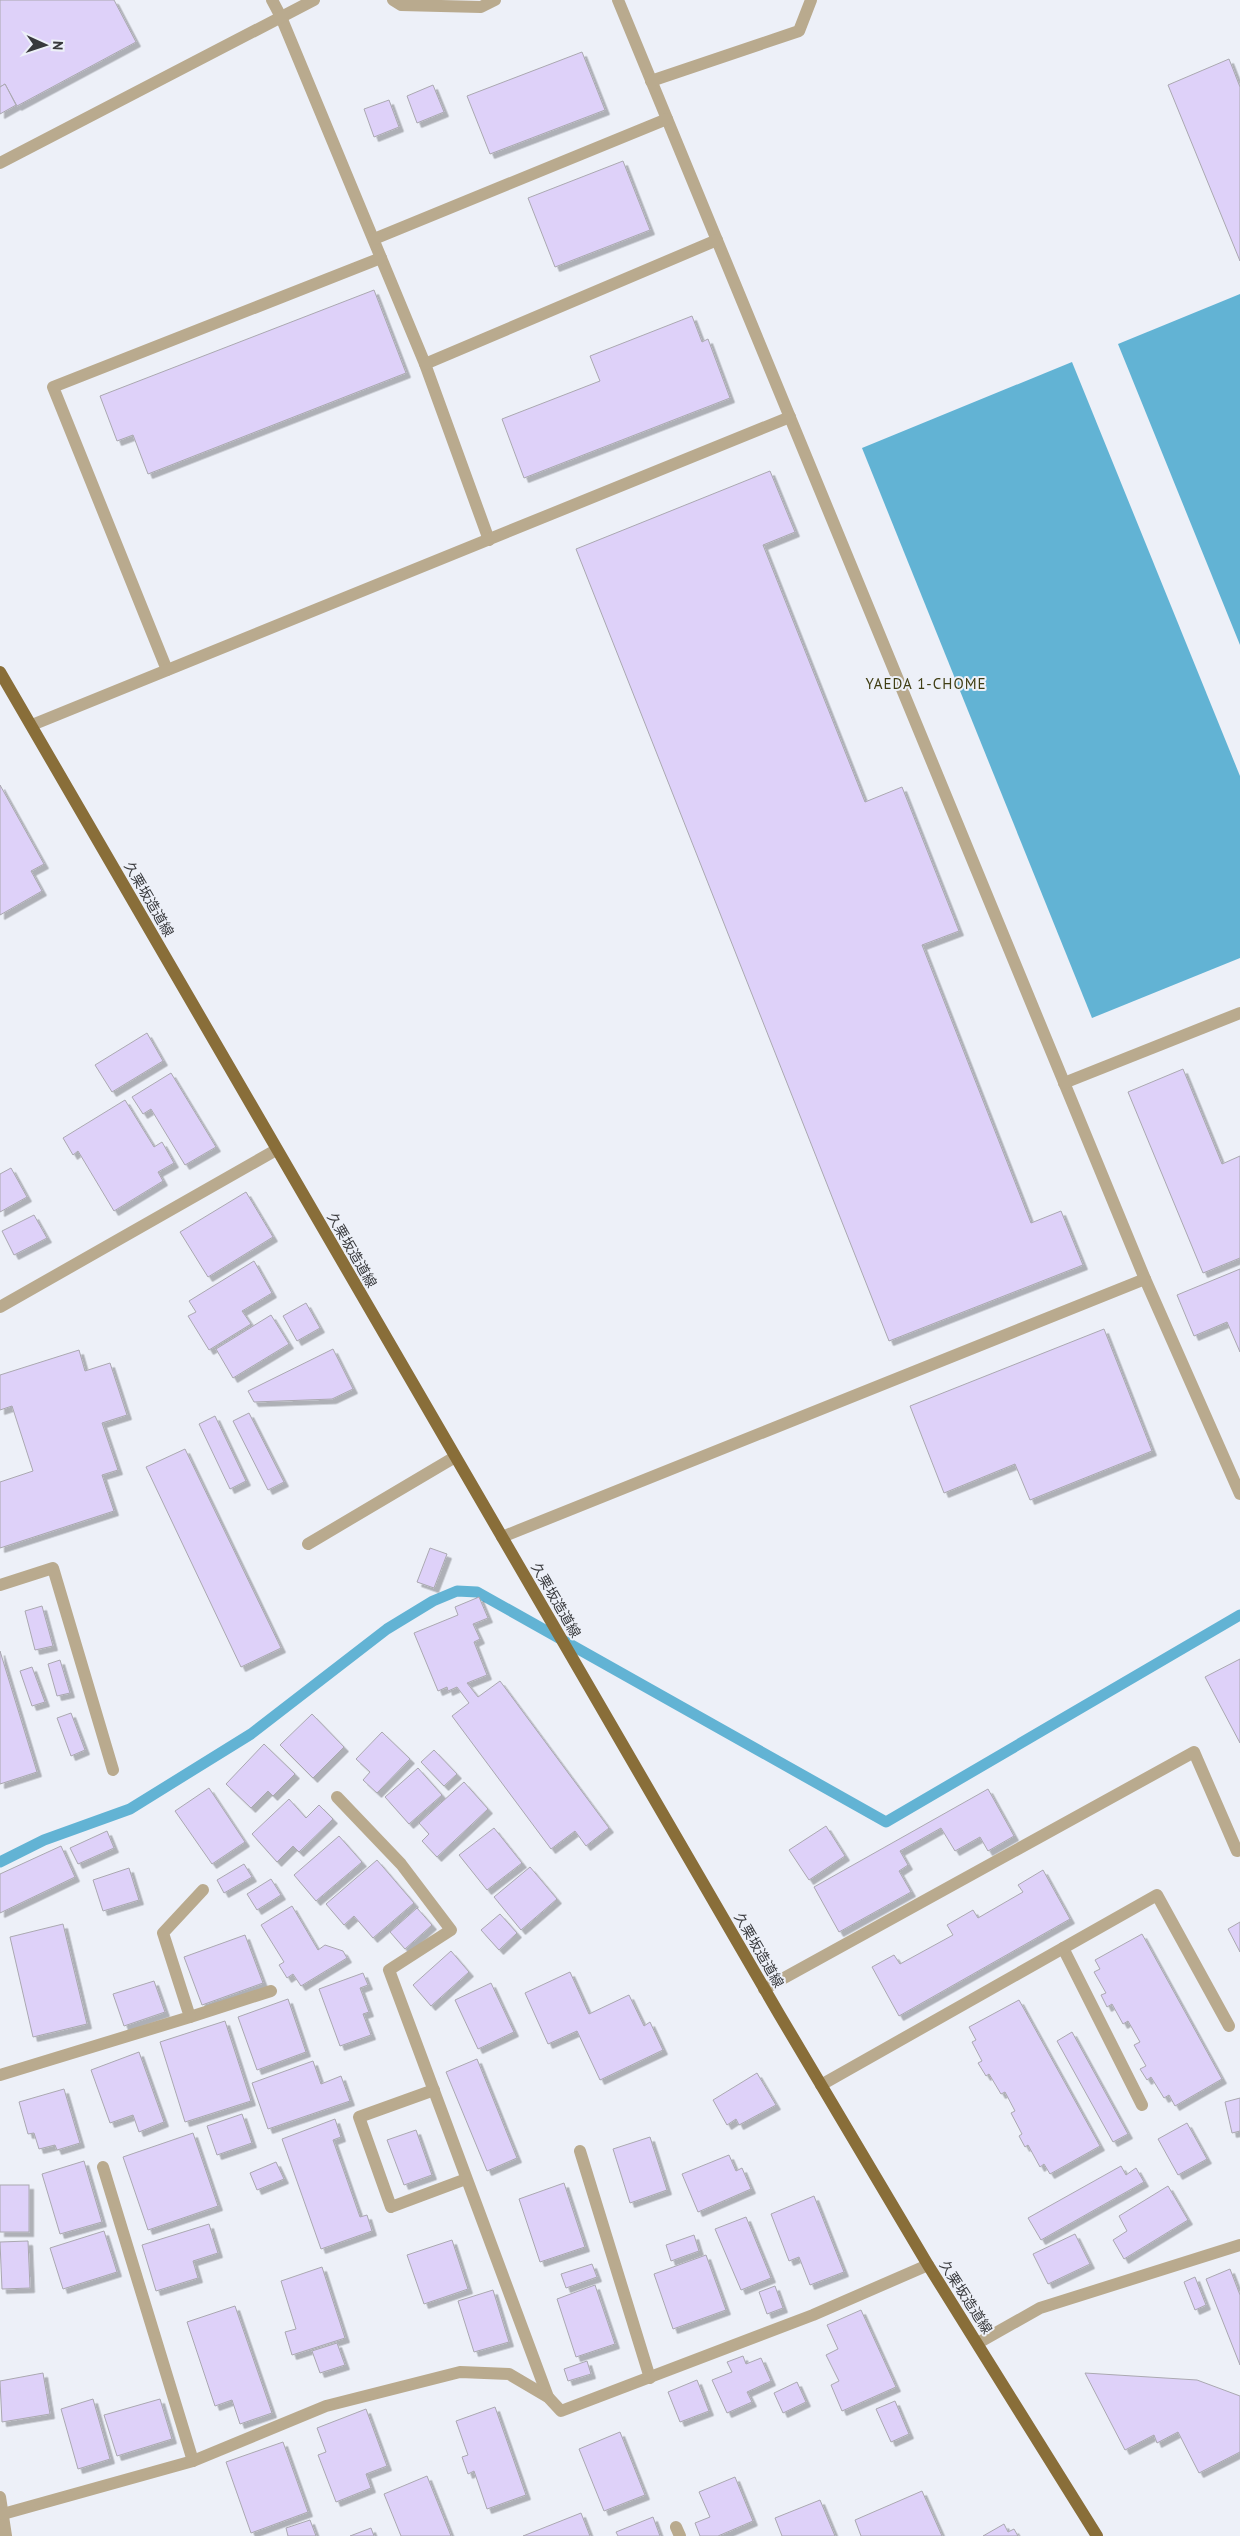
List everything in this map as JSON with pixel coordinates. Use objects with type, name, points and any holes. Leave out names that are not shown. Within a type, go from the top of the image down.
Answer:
[{"type":"main road","name":"久栗坂造道線","points":[[0,672],[821,2085],[928,2265],[1097,2536]]},
{"type":"street","points":[[272,0],[281,17],[425,364],[489,540]]},
{"type":"street","points":[[0,163],[314,0]]},
{"type":"street","points":[[394,0],[401,5],[481,7],[495,0]]},
{"type":"street","points":[[618,0],[1145,1279],[1240,1494]]},
{"type":"street","points":[[651,81],[799,31],[811,0]]},
{"type":"street","points":[[374,239],[667,119]]},
{"type":"street","points":[[425,364],[717,240]]},
{"type":"street","points":[[167,670],[53,387],[382,258]]},
{"type":"street","points":[[32,725],[790,417]]},
{"type":"street","points":[[1064,1083],[1240,1013]]},
{"type":"street","points":[[1,1304],[276,1150]]},
{"type":"street","points":[[502,1537],[1145,1279]]},
{"type":"street","points":[[308,1544],[455,1457]]},
{"type":"street","points":[[0,1585],[53,1568],[113,1770]]},
{"type":"street","points":[[764,1988],[1194,1752],[1237,1851]]},
{"type":"street","points":[[337,1797],[401,1864],[451,1930],[389,1970],[548,2397]]},
{"type":"street","points":[[190,2017],[163,1934],[203,1890]]},
{"type":"street","points":[[821,2085],[1158,1895],[1229,2026]]},
{"type":"street","points":[[1063,1948],[1142,2105]]},
{"type":"street","points":[[0,2074],[271,1991]]},
{"type":"street","points":[[434,2090],[359,2117],[391,2207],[466,2179]]},
{"type":"street","points":[[580,2152],[650,2378]]},
{"type":"street","points":[[102,2167],[193,2460]]},
{"type":"street","points":[[978,2343],[1040,2308],[1240,2245]]},
{"type":"street","points":[[3,2514],[193,2460],[326,2406],[460,2372],[508,2374],[548,2397],[562,2411],[813,2315],[928,2265]]},
{"type":"street","points":[[0,2497],[6,2536]]},
{"type":"water","points":[[1240,294],[1240,645],[1118,344]]},
{"type":"water","points":[[1072,362],[1240,776],[1240,958],[1092,1018],[862,448]]},
{"type":"building","points":[[0,0],[114,0],[136,42],[17,106],[5,84],[0,87]]},
{"type":"building","points":[[582,52],[605,110],[490,154],[467,96]]},
{"type":"building","points":[[1229,59],[1240,87],[1240,261],[1168,85]]},
{"type":"building","points":[[5,84],[16,105],[0,114],[0,87]]},
{"type":"building","points":[[433,85],[444,112],[417,123],[407,96]]},
{"type":"building","points":[[389,100],[399,127],[374,137],[364,109]]},
{"type":"building","points":[[623,161],[650,230],[555,267],[528,198]]},
{"type":"building","points":[[374,290],[406,373],[148,474],[133,435],[117,441],[100,396]]},
{"type":"building","points":[[692,316],[702,342],[708,339],[730,398],[524,478],[502,419],[600,381],[590,356]]},
{"type":"building","points":[[770,471],[795,532],[763,545],[865,802],[902,787],[959,931],[922,945],[1031,1223],[1061,1211],[1083,1265],[889,1341],[576,549]]},
{"type":"building","points":[[0,785],[44,864],[31,871],[42,891],[0,915]]},
{"type":"building","points":[[147,1033],[163,1061],[112,1092],[95,1065]]},
{"type":"building","points":[[1183,1069],[1222,1164],[1240,1156],[1240,1258],[1203,1273],[1128,1092]]},
{"type":"building","points":[[171,1073],[216,1147],[185,1165],[151,1109],[143,1114],[132,1097]]},
{"type":"building","points":[[125,1100],[154,1147],[162,1142],[174,1163],[158,1172],[163,1181],[114,1211],[78,1151],[73,1155],[63,1138]]},
{"type":"building","points":[[11,1168],[27,1197],[0,1212],[0,1174]]},
{"type":"building","points":[[246,1192],[273,1237],[208,1277],[180,1232]]},
{"type":"building","points":[[34,1215],[47,1238],[14,1255],[2,1231]]},
{"type":"building","points":[[254,1261],[272,1293],[242,1311],[251,1324],[209,1350],[188,1316],[196,1312],[189,1301]]},
{"type":"building","points":[[1240,1269],[1240,1352],[1227,1322],[1194,1336],[1177,1295]]},
{"type":"building","points":[[306,1303],[320,1328],[297,1341],[283,1316]]},
{"type":"building","points":[[271,1315],[289,1344],[233,1378],[216,1349]]},
{"type":"building","points":[[1104,1329],[1152,1451],[1030,1500],[1015,1464],[944,1493],[910,1406]]},
{"type":"building","points":[[333,1349],[353,1389],[332,1399],[254,1402],[248,1391]]},
{"type":"building","points":[[79,1350],[85,1371],[110,1363],[127,1415],[102,1423],[118,1470],[102,1475],[114,1511],[0,1548],[0,1482],[33,1471],[12,1406],[0,1410],[0,1375]]},
{"type":"building","points":[[249,1413],[284,1482],[268,1490],[233,1421]]},
{"type":"building","points":[[215,1416],[246,1481],[230,1489],[199,1424]]},
{"type":"building","points":[[185,1449],[281,1648],[241,1667],[146,1467]]},
{"type":"building","points":[[430,1548],[447,1554],[434,1588],[417,1582]]},
{"type":"building","points":[[479,1597],[488,1618],[473,1624],[480,1639],[474,1642],[487,1675],[467,1683],[478,1697],[500,1681],[609,1828],[586,1846],[575,1831],[551,1849],[452,1716],[469,1703],[457,1687],[448,1691],[447,1687],[438,1691],[414,1633],[458,1615],[455,1607]]},
{"type":"building","points":[[42,1606],[53,1646],[35,1650],[25,1611]]},
{"type":"building","points":[[0,1651],[37,1772],[0,1784]]},
{"type":"building","points":[[1240,1659],[1240,1743],[1205,1677]]},
{"type":"building","points":[[60,1660],[70,1693],[57,1696],[48,1664]]},
{"type":"building","points":[[32,1667],[45,1702],[32,1706],[20,1671]]},
{"type":"building","points":[[71,1713],[85,1750],[71,1756],[57,1718]]},
{"type":"building","points":[[312,1714],[344,1747],[313,1778],[280,1745]]},
{"type":"building","points":[[382,1732],[410,1759],[377,1793],[363,1780],[370,1772],[356,1759]]},
{"type":"building","points":[[264,1744],[295,1774],[273,1796],[268,1791],[251,1808],[226,1784]]},
{"type":"building","points":[[434,1750],[457,1774],[444,1786],[421,1762]]},
{"type":"building","points":[[418,1768],[442,1795],[409,1824],[385,1797]]},
{"type":"building","points":[[464,1782],[488,1809],[437,1857],[422,1841],[429,1834],[419,1823]]},
{"type":"building","points":[[209,1788],[245,1842],[212,1864],[175,1811]]},
{"type":"building","points":[[988,1789],[1014,1836],[988,1851],[980,1837],[955,1851],[941,1828],[900,1851],[908,1865],[899,1871],[911,1892],[839,1932],[814,1887]]},
{"type":"building","points":[[289,1799],[306,1818],[319,1805],[333,1819],[299,1852],[293,1846],[277,1862],[252,1834]]},
{"type":"building","points":[[826,1826],[845,1856],[809,1880],[789,1850]]},
{"type":"building","points":[[494,1828],[522,1863],[487,1890],[459,1855]]},
{"type":"building","points":[[107,1831],[114,1848],[78,1864],[70,1848]]},
{"type":"building","points":[[339,1836],[362,1862],[316,1901],[294,1875]]},
{"type":"building","points":[[61,1846],[75,1877],[0,1913],[0,1874]]},
{"type":"building","points":[[377,1860],[414,1903],[373,1938],[354,1916],[344,1925],[326,1904]]},
{"type":"building","points":[[244,1864],[252,1877],[224,1893],[217,1880]]},
{"type":"building","points":[[530,1867],[557,1899],[521,1930],[494,1897]]},
{"type":"building","points":[[129,1868],[139,1900],[103,1911],[93,1880]]},
{"type":"building","points":[[1043,1870],[1070,1919],[899,2016],[872,1967],[894,1955],[900,1964],[953,1935],[947,1925],[973,1910],[978,1918],[1023,1892],[1018,1885]]},
{"type":"building","points":[[271,1879],[281,1895],[257,1910],[247,1894]]},
{"type":"building","points":[[292,1906],[318,1950],[325,1945],[343,1951],[347,1958],[301,1986],[293,1974],[287,1978],[279,1965],[284,1962],[261,1925]]},
{"type":"building","points":[[417,1908],[432,1925],[405,1949],[390,1932]]},
{"type":"building","points":[[500,1914],[517,1933],[499,1950],[481,1930]]},
{"type":"building","points":[[1240,1922],[1240,1952],[1228,1929]]},
{"type":"building","points":[[63,1924],[87,2024],[33,2037],[10,1937]]},
{"type":"building","points":[[1142,1934],[1222,2079],[1175,2106],[1169,2095],[1164,2098],[1151,2077],[1147,2080],[1140,2069],[1146,2066],[1134,2045],[1140,2042],[1128,2021],[1123,2024],[1112,2004],[1107,2007],[1101,1995],[1106,1993],[1094,1972],[1100,1969],[1095,1960]]},
{"type":"building","points":[[245,1935],[263,1983],[202,2005],[184,1957]]},
{"type":"building","points":[[451,1951],[469,1972],[431,2006],[413,1985]]},
{"type":"building","points":[[570,1972],[589,2014],[629,1995],[644,2026],[650,2022],[663,2050],[600,2080],[577,2031],[548,2044],[525,1993]]},
{"type":"building","points":[[363,1973],[368,1985],[360,1988],[369,2012],[363,2014],[371,2035],[340,2046],[319,1989]]},
{"type":"building","points":[[154,1981],[165,2012],[124,2026],[113,1994]]},
{"type":"building","points":[[491,1983],[514,2032],[478,2049],[455,2000]]},
{"type":"building","points":[[288,1999],[306,2052],[257,2070],[238,2017]]},
{"type":"building","points":[[1019,2000],[1100,2146],[1050,2174],[1044,2164],[1040,2167],[1028,2145],[1025,2147],[1019,2136],[1022,2134],[1011,2113],[1015,2111],[1005,2092],[1001,2094],[989,2074],[986,2076],[978,2063],[982,2061],[972,2042],[976,2040],[969,2027]]},
{"type":"building","points":[[225,2021],[251,2101],[185,2122],[160,2042]]},
{"type":"building","points":[[1072,2032],[1128,2134],[1113,2142],[1057,2041]]},
{"type":"building","points":[[139,2052],[164,2122],[139,2132],[133,2115],[110,2123],[91,2070]]},
{"type":"building","points":[[477,2059],[517,2158],[487,2171],[446,2072]]},
{"type":"building","points":[[313,2061],[321,2084],[341,2076],[350,2101],[268,2129],[252,2083]]},
{"type":"building","points":[[757,2073],[776,2105],[739,2125],[736,2119],[727,2125],[713,2100]]},
{"type":"building","points":[[64,2089],[80,2143],[57,2150],[55,2145],[39,2149],[34,2133],[28,2134],[19,2102]]},
{"type":"building","points":[[1240,2098],[1240,2131],[1232,2133],[1225,2102]]},
{"type":"building","points":[[242,2114],[252,2143],[217,2155],[207,2126]]},
{"type":"building","points":[[335,2119],[341,2137],[333,2140],[360,2217],[367,2215],[372,2231],[321,2249],[282,2139]]},
{"type":"building","points":[[1187,2123],[1207,2159],[1178,2175],[1158,2139]]},
{"type":"building","points":[[416,2130],[432,2175],[404,2185],[387,2140]]},
{"type":"building","points":[[193,2133],[218,2206],[148,2230],[123,2157]]},
{"type":"building","points":[[650,2137],[667,2190],[630,2203],[613,2149]]},
{"type":"building","points":[[729,2155],[736,2171],[742,2168],[751,2189],[698,2212],[682,2174]]},
{"type":"building","points":[[84,2161],[102,2222],[60,2234],[42,2174]]},
{"type":"building","points":[[276,2162],[284,2179],[257,2190],[250,2173]]},
{"type":"building","points":[[1121,2166],[1126,2175],[1136,2168],[1144,2182],[1041,2240],[1028,2218]]},
{"type":"building","points":[[564,2183],[585,2247],[540,2262],[519,2199]]},
{"type":"building","points":[[0,2185],[29,2185],[29,2232],[0,2232]]},
{"type":"building","points":[[1168,2186],[1188,2220],[1124,2259],[1113,2240],[1127,2231],[1119,2216]]},
{"type":"building","points":[[814,2196],[844,2272],[810,2285],[799,2257],[789,2261],[771,2214]]},
{"type":"building","points":[[746,2217],[771,2278],[741,2290],[715,2229]]},
{"type":"building","points":[[209,2224],[218,2253],[193,2261],[198,2278],[156,2291],[142,2245]]},
{"type":"building","points":[[104,2231],[117,2272],[63,2289],[50,2248]]},
{"type":"building","points":[[1075,2234],[1090,2264],[1048,2284],[1033,2254]]},
{"type":"building","points":[[694,2235],[699,2251],[671,2261],[666,2245]]},
{"type":"building","points":[[452,2240],[468,2289],[424,2304],[407,2255]]},
{"type":"building","points":[[28,2241],[30,2288],[2,2289],[0,2242]]},
{"type":"building","points":[[706,2255],[726,2310],[673,2329],[654,2274]]},
{"type":"building","points":[[592,2264],[597,2277],[566,2288],[561,2274]]},
{"type":"building","points":[[322,2267],[345,2338],[292,2355],[285,2332],[296,2329],[281,2281]]},
{"type":"building","points":[[1230,2269],[1240,2295],[1240,2365],[1206,2279]]},
{"type":"building","points":[[1195,2277],[1206,2305],[1195,2310],[1184,2282]]},
{"type":"building","points":[[595,2285],[615,2344],[576,2357],[557,2299]]},
{"type":"building","points":[[775,2286],[783,2308],[767,2314],[759,2292]]},
{"type":"building","points":[[493,2290],[509,2342],[474,2352],[458,2301]]},
{"type":"building","points":[[235,2306],[272,2413],[240,2424],[232,2400],[215,2406],[187,2322]]},
{"type":"building","points":[[861,2310],[896,2387],[842,2411],[831,2385],[839,2381],[826,2355],[838,2349],[827,2325]]},
{"type":"building","points":[[337,2343],[345,2365],[320,2373],[312,2351]]},
{"type":"building","points":[[743,2356],[746,2364],[761,2358],[771,2381],[747,2392],[752,2402],[727,2413],[712,2380],[732,2372],[727,2362]]},
{"type":"building","points":[[587,2361],[591,2374],[568,2381],[564,2369]]},
{"type":"building","points":[[43,2373],[50,2414],[2,2422],[0,2381]]},
{"type":"building","points":[[1085,2373],[1197,2380],[1240,2396],[1240,2452],[1199,2473],[1178,2432],[1157,2443],[1154,2435],[1125,2450]]},
{"type":"building","points":[[697,2380],[709,2411],[680,2422],[668,2392]]},
{"type":"building","points":[[797,2382],[806,2402],[783,2413],[774,2393]]},
{"type":"building","points":[[93,2399],[110,2459],[78,2469],[61,2409]]},
{"type":"building","points":[[160,2399],[172,2439],[117,2456],[104,2415]]},
{"type":"building","points":[[895,2401],[909,2434],[891,2442],[876,2409]]},
{"type":"building","points":[[495,2407],[526,2495],[487,2509],[474,2471],[468,2474],[462,2457],[468,2455],[456,2421]]},
{"type":"building","points":[[366,2409],[387,2466],[366,2474],[371,2488],[336,2502],[318,2455],[326,2452],[317,2428]]},
{"type":"building","points":[[620,2432],[645,2495],[604,2511],[579,2449]]},
{"type":"building","points":[[283,2442],[308,2512],[251,2533],[226,2462]]},
{"type":"building","points":[[427,2476],[451,2536],[401,2536],[384,2494]]},
{"type":"building","points":[[735,2477],[753,2521],[718,2536],[700,2536],[695,2523],[710,2517],[699,2492]]},
{"type":"building","points":[[922,2491],[942,2536],[861,2536],[855,2520]]},
{"type":"building","points":[[820,2500],[835,2536],[782,2536],[775,2518]]},
{"type":"building","points":[[581,2513],[590,2536],[523,2536]]},
{"type":"building","points":[[653,2517],[660,2536],[618,2536],[616,2532]]},
{"type":"building","points":[[310,2520],[316,2536],[288,2536],[286,2528]]},
{"type":"building","points":[[1004,2524],[1008,2532],[1014,2529],[1018,2536],[983,2536]]},
{"type":"building","points":[[371,2528],[374,2536],[350,2536]]},
{"type":"waterway","points":[[0,1862],[44,1840],[130,1809],[251,1734],[387,1629],[433,1601],[457,1591],[477,1592],[886,1822],[1240,1615]]},
{"type":"district","name":"YAEDA 1-CHOME","points":[[926,684]]}]
